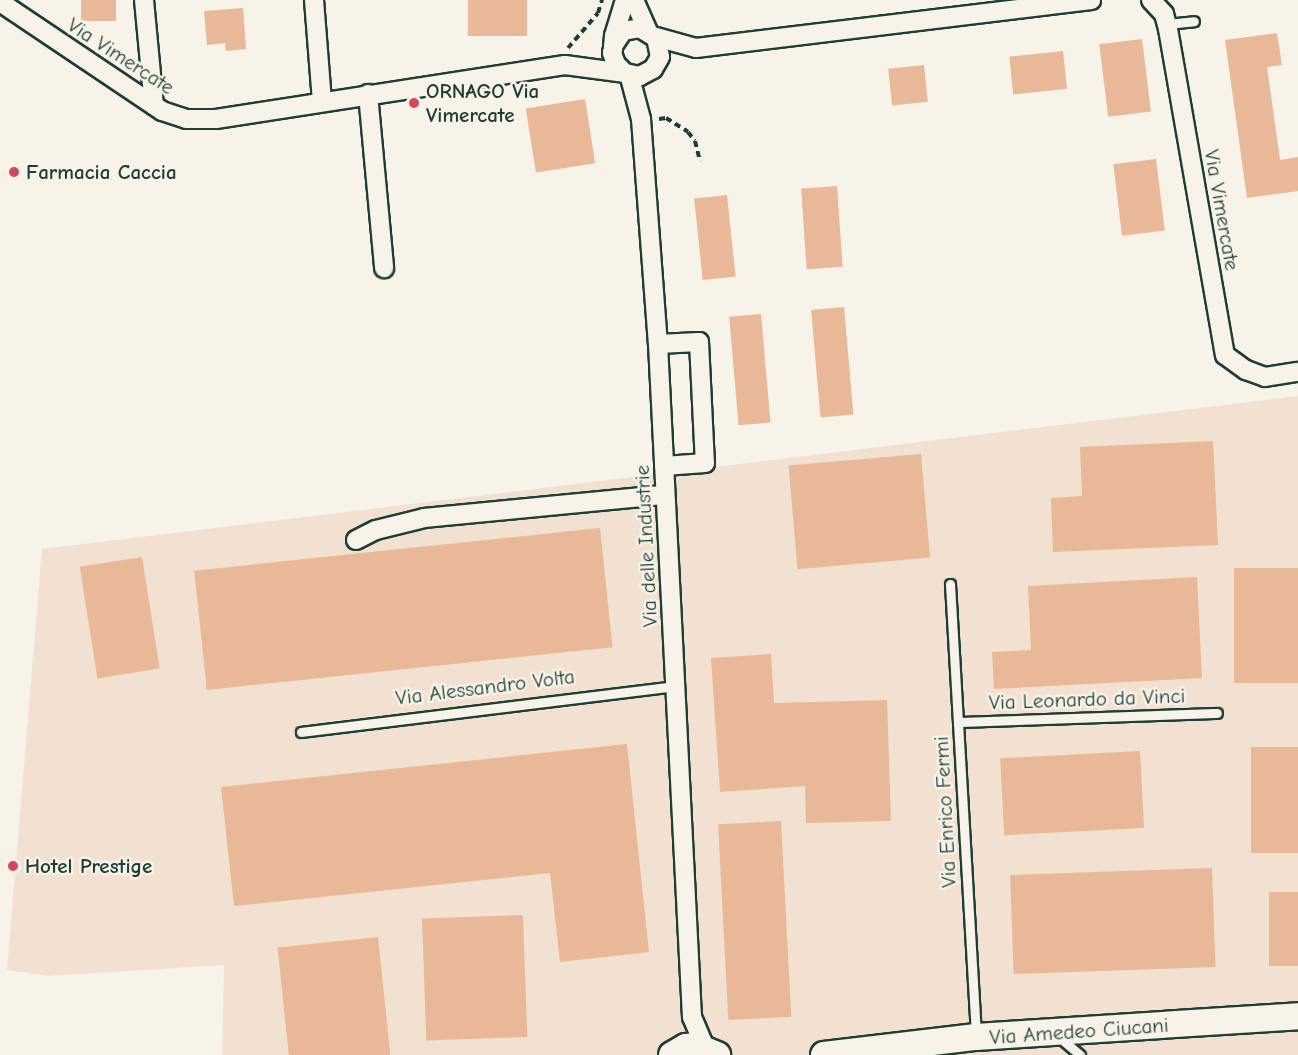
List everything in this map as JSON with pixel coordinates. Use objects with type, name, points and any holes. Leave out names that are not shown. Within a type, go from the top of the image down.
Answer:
[{"type":"main road","name":"Via Amedeo Ciucani","points":[[824,1055],[976,1037],[1298,1016]]},
{"type":"street","points":[[144,0],[154,106]]},
{"type":"street","points":[[314,0],[322,102]]},
{"type":"street","points":[[625,0],[613,46],[615,61],[627,74],[643,75],[656,65],[696,48],[1091,0]]},
{"type":"street","points":[[634,0],[661,51],[656,65]]},
{"type":"street","name":"Via Vimercate","points":[[1151,0],[1164,14],[1167,24],[1225,355],[1246,370],[1265,377],[1298,372]]},
{"type":"street","name":"Via Vimercate","points":[[0,2],[154,106],[177,117],[197,120],[565,65],[627,74]]},
{"type":"street","points":[[613,46],[618,36],[629,28],[696,48]]},
{"type":"street","name":"Via delle Industrie","points":[[627,74],[641,120],[658,344],[693,1052]]},
{"type":"street","points":[[368,94],[384,268]]},
{"type":"street","points":[[658,344],[699,342],[700,353],[705,463],[664,466]]},
{"type":"street","points":[[356,540],[376,530],[424,518],[665,495]]},
{"type":"lane","points":[[1167,24],[1194,21]]},
{"type":"lane","name":"Via Enrico Fermi","points":[[950,584],[976,1037]]},
{"type":"lane","name":"Via Alessandro Volta","points":[[301,732],[675,686]]},
{"type":"lane","name":"Via Leonardo da Vinci","points":[[958,722],[1217,712]]},
{"type":"lane","points":[[1053,1032],[1080,1055]]},
{"type":"path","points":[[565,65],[563,53],[598,13],[602,0]]},
{"type":"path","points":[[641,120],[666,118],[688,132],[695,141],[700,160]]},
{"type":"shaded area","points":[[1298,396],[1298,1055],[222,1055],[224,965],[48,976],[7,970],[42,549]]},
{"type":"building","points":[[81,0],[116,0],[116,21],[81,21]]},
{"type":"building","points":[[468,0],[527,0],[527,36],[468,36]]},
{"type":"building","points":[[243,8],[246,49],[226,51],[225,43],[207,45],[204,11]]},
{"type":"building","points":[[1277,33],[1282,65],[1267,67],[1280,160],[1298,157],[1298,191],[1247,198],[1225,40]]},
{"type":"building","points":[[1142,39],[1151,111],[1108,117],[1099,44]]},
{"type":"building","points":[[1063,51],[1067,89],[1013,94],[1009,57]]},
{"type":"building","points":[[924,65],[928,102],[892,106],[888,69]]},
{"type":"building","points":[[585,99],[595,163],[536,173],[526,108]]},
{"type":"building","points":[[1156,159],[1165,230],[1122,236],[1113,164]]},
{"type":"building","points":[[837,186],[843,267],[807,269],[801,189]]},
{"type":"building","points":[[727,195],[736,277],[703,280],[694,198]]},
{"type":"building","points":[[844,307],[853,415],[821,417],[811,310]]},
{"type":"building","points":[[761,314],[770,423],[739,425],[729,317]]},
{"type":"building","points":[[1213,441],[1218,545],[1053,552],[1051,498],[1082,496],[1080,447]]},
{"type":"building","points":[[921,454],[930,558],[798,569],[789,466]]},
{"type":"building","points":[[600,528],[613,647],[207,690],[194,571]]},
{"type":"building","points":[[142,557],[160,669],[97,678],[80,567]]},
{"type":"building","points":[[1234,568],[1298,568],[1298,683],[1234,683]]},
{"type":"building","points":[[1197,577],[1202,678],[994,689],[992,652],[1031,650],[1028,586]]},
{"type":"building","points":[[771,654],[774,703],[887,700],[891,821],[806,823],[805,786],[720,792],[711,658]]},
{"type":"building","points":[[627,744],[649,952],[560,962],[550,873],[234,906],[221,787]]},
{"type":"building","points":[[1251,747],[1298,747],[1298,853],[1251,853]]},
{"type":"building","points":[[1140,751],[1144,828],[1004,835],[1000,758]]},
{"type":"building","points":[[781,821],[791,1017],[728,1020],[718,824]]},
{"type":"building","points":[[1212,868],[1215,967],[1014,974],[1010,875]]},
{"type":"building","points":[[1269,892],[1298,892],[1298,966],[1269,966]]},
{"type":"building","points":[[523,915],[527,1037],[426,1040],[422,919]]},
{"type":"building","points":[[378,937],[390,1055],[289,1055],[278,948]]},
{"type":"place","name":"ORNAGO Via Vimercate","points":[[414,103]]},
{"type":"place","name":"Farmacia Caccia","points":[[14,172]]},
{"type":"place","name":"Hotel Prestige","points":[[13,866]]}]
